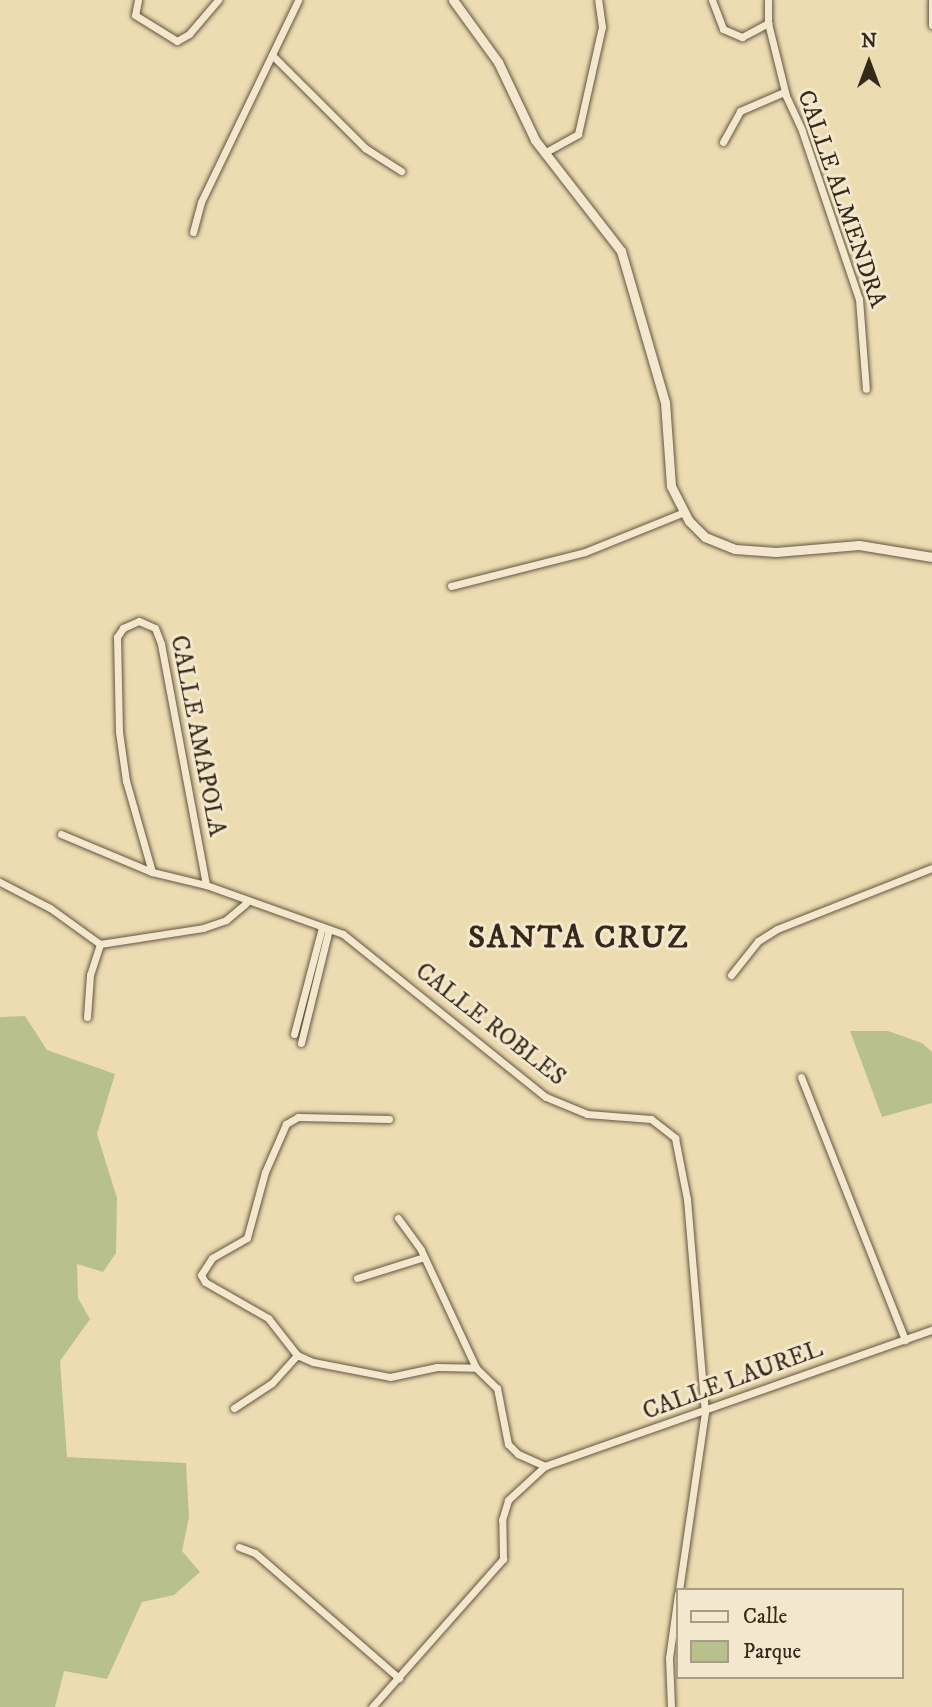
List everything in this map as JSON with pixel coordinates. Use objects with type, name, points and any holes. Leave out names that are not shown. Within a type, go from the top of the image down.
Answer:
[{"type":"street","points":[[138,0],[135,15],[177,41],[189,34],[218,0]]},
{"type":"street","points":[[193,233],[201,202],[298,0]]},
{"type":"street","points":[[453,0],[498,62],[544,153],[597,216],[625,261],[665,402],[671,486],[682,513],[705,537],[735,549],[776,552],[859,544],[932,557]]},
{"type":"street","points":[[544,153],[578,134],[602,27],[598,0]]},
{"type":"street","points":[[712,0],[723,29],[742,37],[768,23]]},
{"type":"street","name":"CALLE ALMENDRA","points":[[768,0],[768,23],[785,92],[853,279],[864,327],[866,389]]},
{"type":"street","points":[[932,0],[932,25]]},
{"type":"street","points":[[272,55],[365,148],[401,171]]},
{"type":"street","points":[[723,142],[740,111],[785,92]]},
{"type":"street","points":[[451,586],[585,551],[682,513]]},
{"type":"street","name":"CALLE AMAPOLA","points":[[152,872],[126,781],[119,732],[117,637],[139,621],[155,628],[161,644],[206,885]]},
{"type":"street","name":"CALLE ROBLES","points":[[61,834],[152,872],[206,885],[246,903],[343,934],[546,1097],[587,1114],[651,1119],[675,1138],[687,1199],[705,1412],[680,1588]]},
{"type":"street","points":[[731,975],[758,941],[777,929],[932,868]]},
{"type":"street","points":[[0,882],[50,908],[100,944],[203,928],[226,920],[246,903]]},
{"type":"street","points":[[294,1034],[326,928]]},
{"type":"street","points":[[300,1043],[326,928]]},
{"type":"street","points":[[87,1017],[90,975],[100,944]]},
{"type":"street","points":[[801,1077],[905,1339]]},
{"type":"street","points":[[389,1119],[366,1115],[298,1117],[286,1124],[265,1172],[247,1238],[212,1258],[201,1275],[205,1282],[268,1318],[298,1355],[313,1362],[390,1377],[437,1367],[476,1368]]},
{"type":"street","points":[[372,1707],[503,1559],[502,1520],[508,1500],[545,1466],[518,1454],[508,1444],[497,1388],[476,1368],[424,1257],[398,1218]]},
{"type":"street","points":[[357,1278],[424,1257]]},
{"type":"street","name":"CALLE LAUREL","points":[[545,1466],[705,1412],[932,1330]]},
{"type":"street","points":[[234,1408],[272,1383],[298,1355]]},
{"type":"street","points":[[239,1547],[255,1553],[399,1678]]},
{"type":"street","name":"CALLE ROBLES","points":[[671,1707],[669,1658],[676,1612]]},
{"type":"green space","points":[[25,1016],[47,1050],[115,1074],[97,1134],[117,1198],[116,1253],[103,1272],[77,1264],[78,1298],[90,1319],[60,1361],[67,1457],[186,1463],[189,1517],[182,1551],[200,1572],[174,1595],[142,1602],[107,1679],[64,1671],[55,1707],[0,1707],[0,1017]]},
{"type":"green space","points":[[850,1031],[888,1031],[922,1043],[932,1052],[932,1103],[882,1117]]},
{"type":"district","name":"SANTA CRUZ","points":[[579,938]]}]
